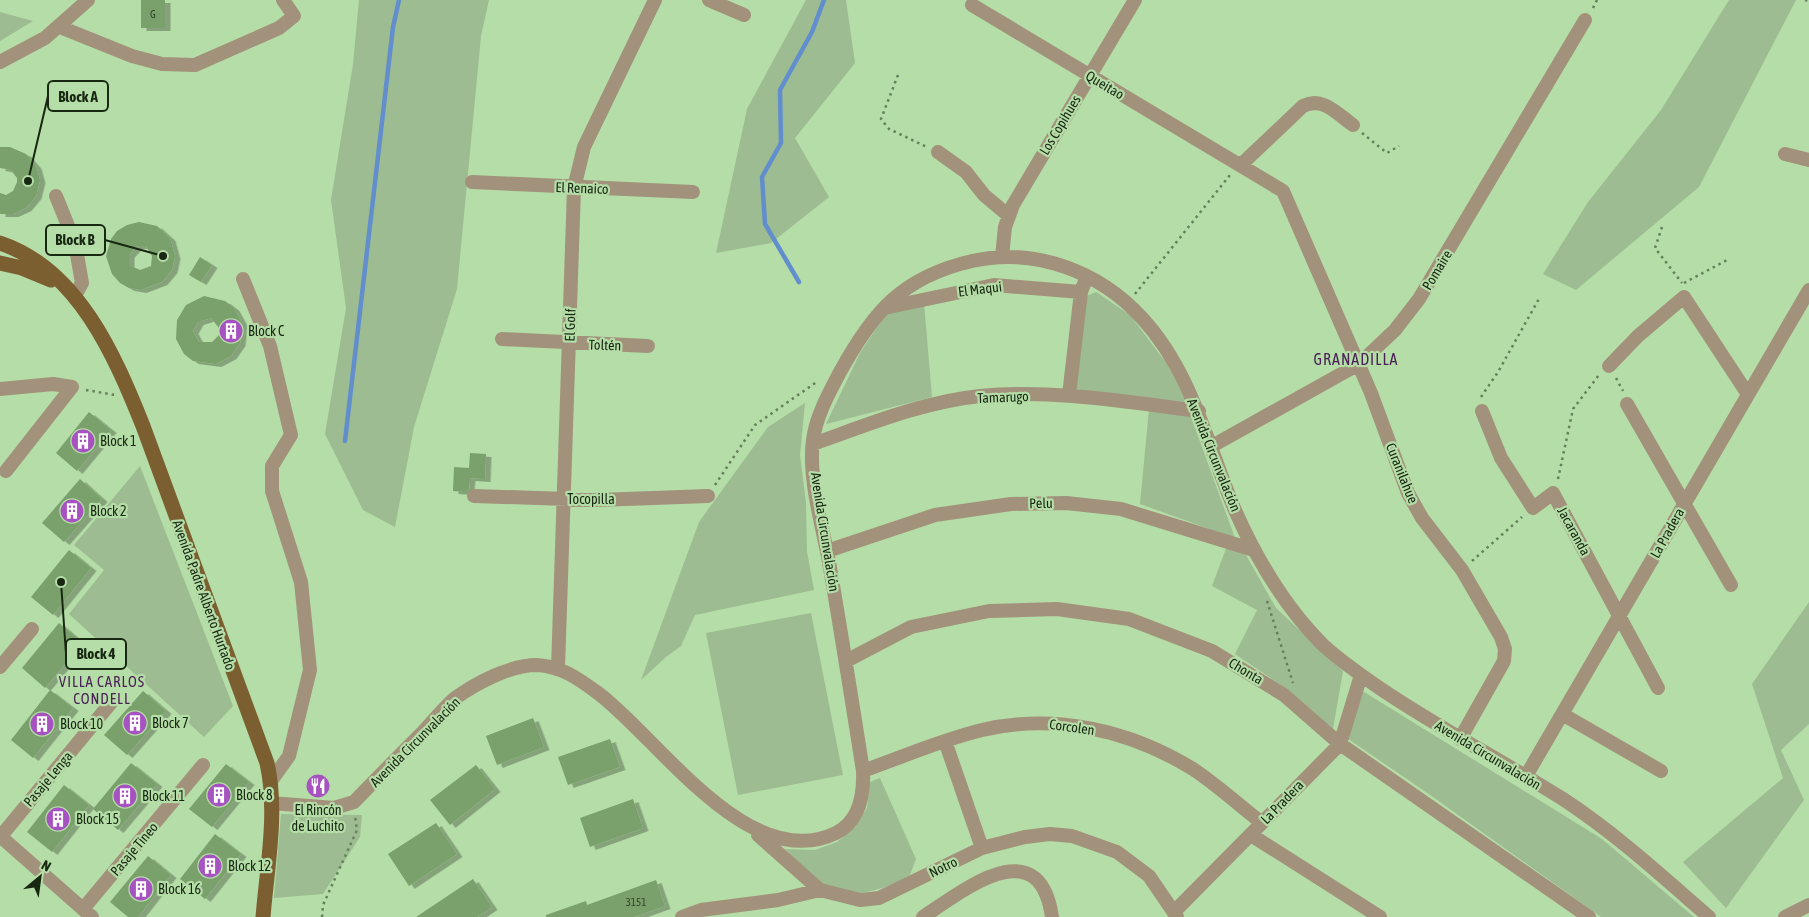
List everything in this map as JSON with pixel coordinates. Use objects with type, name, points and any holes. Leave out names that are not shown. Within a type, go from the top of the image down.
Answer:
[{"type":"main road","name":"Avenida Padre Alberto Hurtado","points":[[0,244],[33,260],[72,294],[102,336],[132,398],[267,763],[271,781],[271,803],[263,917]]},
{"type":"main road","name":"Avenida Padre Alberto Hurtado","points":[[0,263],[39,274],[72,294]]},
{"type":"street","points":[[0,62],[24,50],[60,27],[88,0]]},
{"type":"street","points":[[60,27],[132,56],[162,64],[195,65],[279,28],[294,16],[283,0]]},
{"type":"street","name":"El Golf","points":[[558,668],[574,188],[584,147],[655,0]]},
{"type":"street","points":[[709,0],[744,15]]},
{"type":"street","name":"Los Copihues","points":[[1002,257],[1009,216],[1013,205],[1135,0]]},
{"type":"street","name":"Queitao","points":[[972,5],[1282,191]]},
{"type":"street","name":"Pomaire","points":[[1212,446],[1359,364],[1395,330],[1419,299],[1585,20]]},
{"type":"street","points":[[1239,164],[1245,161],[1303,106],[1313,101],[1322,103],[1353,126]]},
{"type":"street","points":[[938,152],[966,172],[984,196],[1009,216]]},
{"type":"street","points":[[1785,154],[1809,160]]},
{"type":"street","name":"El Renaico","points":[[472,182],[693,192]]},
{"type":"street","name":"Curanilahue","points":[[1282,191],[1359,364],[1408,493],[1422,518],[1462,570],[1501,637],[1505,649],[1504,661],[1460,739]]},
{"type":"street","points":[[56,196],[75,243],[82,283],[72,294]]},
{"type":"street","name":"Avenida Circunvalación","points":[[354,802],[454,700],[482,682],[523,667],[535,665],[558,668],[574,676],[615,706],[701,791],[748,826],[774,837],[790,841],[809,842],[826,838],[841,831],[854,819],[862,802],[863,771],[846,661],[816,498],[812,444],[817,424],[831,389],[863,334],[881,309],[919,280],[948,268],[976,260],[1002,257],[1038,259],[1064,266],[1087,276],[1128,303],[1147,323],[1167,351],[1199,411],[1234,506],[1268,576],[1304,624],[1325,647],[1361,675],[1460,739],[1566,801],[1613,836],[1709,917]]},
{"type":"street","points":[[1069,395],[1081,292],[1087,276]]},
{"type":"street","points":[[243,279],[270,346],[291,435],[272,466],[272,491],[301,582],[310,670],[289,756],[271,781]]},
{"type":"street","name":"El Maqui","points":[[881,309],[994,285],[1081,292]]},
{"type":"street","points":[[1609,366],[1683,290],[1747,393]]},
{"type":"street","name":"La Pradera","points":[[1526,776],[1747,393],[1809,290]]},
{"type":"street","name":"Toltén","points":[[502,340],[648,346]]},
{"type":"street","points":[[0,389],[53,384],[72,387],[6,471]]},
{"type":"street","name":"Tamarugo","points":[[812,444],[925,406],[980,396],[1069,395],[1199,411]]},
{"type":"street","points":[[1627,404],[1731,586]]},
{"type":"street","points":[[1482,412],[1501,458],[1533,508]]},
{"type":"street","name":"Jacaranda","points":[[1533,508],[1553,493],[1658,688]]},
{"type":"street","name":"Tocopilla","points":[[474,496],[598,500],[708,496]]},
{"type":"street","name":"Pelu","points":[[827,551],[935,515],[1011,504],[1066,503],[1121,508],[1254,550]]},
{"type":"street","name":"Chonta","points":[[846,661],[911,627],[989,611],[1057,609],[1129,619],[1212,651],[1284,695],[1340,744],[1589,917]]},
{"type":"street","points":[[0,667],[32,628]]},
{"type":"street","name":"La Pradera","points":[[1175,915],[1340,744],[1361,675]]},
{"type":"street","name":"Pasaje Lenga","points":[[0,836],[114,699]]},
{"type":"street","points":[[1562,714],[1661,771]]},
{"type":"street","name":"Corcolen","points":[[863,771],[945,741],[982,730],[1031,722],[1077,725],[1126,737],[1164,753],[1194,770],[1262,823]]},
{"type":"street","points":[[945,741],[982,848]]},
{"type":"street","name":"Pasaje Tineo","points":[[88,913],[203,765]]},
{"type":"street","points":[[271,803],[334,808],[354,802]]},
{"type":"street","points":[[748,826],[820,890]]},
{"type":"street","name":"Notro","points":[[682,917],[701,910],[778,900],[820,890],[860,900],[879,898],[982,848],[1025,837],[1050,834],[1072,836],[1092,841],[1117,852],[1134,863],[1149,876],[1175,915]]},
{"type":"street","points":[[1251,835],[1380,917]]},
{"type":"street","points":[[0,836],[88,913]]},
{"type":"street","points":[[923,917],[974,884],[1000,872],[1010,870],[1028,874],[1038,881],[1050,903],[1052,917]]},
{"type":"street","points":[[1785,917],[1809,906]]},
{"type":"path","points":[[1805,0],[1809,1]]},
{"type":"path","points":[[898,75],[882,119],[890,129],[938,152]]},
{"type":"path","points":[[1353,126],[1387,153],[1399,146]]},
{"type":"path","points":[[1128,303],[1239,164]]},
{"type":"path","points":[[1662,227],[1655,248],[1683,290],[1729,259]]},
{"type":"path","points":[[1482,412],[1478,405],[1479,398],[1498,372],[1540,297]]},
{"type":"path","points":[[1553,493],[1561,471],[1574,409],[1609,366],[1622,389],[1627,404]]},
{"type":"path","points":[[708,496],[755,425],[823,377]]},
{"type":"path","points":[[72,387],[132,398]]},
{"type":"path","points":[[1462,570],[1533,508]]},
{"type":"path","points":[[1264,595],[1293,682],[1284,695]]},
{"type":"path","points":[[322,917],[323,905],[357,830],[354,802]]},
{"type":"green space","points":[[359,0],[489,0],[481,36],[457,289],[414,427],[395,527],[363,510],[325,434],[346,308],[331,200],[353,64]]},
{"type":"green space","points":[[806,0],[846,0],[855,63],[795,138],[829,197],[771,243],[716,253],[747,109]]},
{"type":"green space","points":[[1729,0],[1796,0],[1699,187],[1576,290],[1543,274],[1588,202],[1661,110]]},
{"type":"green space","points":[[0,12],[33,21],[0,41]]},
{"type":"green space","points":[[1096,292],[1130,315],[1167,364],[1189,406],[1075,392],[1086,296]]},
{"type":"green space","points":[[924,303],[932,397],[826,424],[860,353],[890,308]]},
{"type":"green space","points":[[805,403],[800,455],[806,503],[807,552],[814,590],[695,615],[681,646],[641,680],[699,522],[768,427]]},
{"type":"green space","points":[[1149,409],[1190,414],[1235,538],[1140,504]]},
{"type":"green space","points":[[140,466],[233,706],[204,737],[69,614],[104,570],[74,545]]},
{"type":"green space","points":[[1227,546],[1239,548],[1246,555],[1276,608],[1343,671],[1333,729],[1291,692],[1235,654],[1257,610],[1212,586]]},
{"type":"green space","points":[[1809,602],[1809,724],[1781,750],[1804,800],[1726,908],[1683,862],[1783,778],[1752,684]]},
{"type":"green space","points":[[811,613],[843,775],[738,795],[706,633]]},
{"type":"green space","points":[[1356,687],[1602,839],[1694,917],[1601,917],[1344,736]]},
{"type":"green space","points":[[880,778],[916,859],[910,875],[889,885],[867,892],[844,892],[822,884],[802,868],[785,849],[815,850],[837,842],[856,826],[867,808],[870,782]]},
{"type":"green space","points":[[281,814],[362,815],[360,837],[323,894],[274,898]]},
{"type":"building","points":[[141,0],[165,0],[165,28],[141,28]]},
{"type":"building","points":[[0,147],[10,147],[26,154],[36,166],[40,180],[36,196],[26,208],[13,214],[0,214],[0,193],[6,195],[13,191],[17,178],[11,170],[0,168]]},
{"type":"building","points":[[139,222],[157,226],[170,238],[175,256],[172,270],[162,282],[141,290],[129,288],[120,283],[112,274],[106,256],[111,239],[117,231],[127,225]],"holes":[[[137,246],[146,246],[152,256],[151,266],[140,270],[129,265],[129,255]]]},
{"type":"building","points":[[200,257],[212,265],[201,282],[189,275]]},
{"type":"building","name":"Block C","points":[[204,296],[225,301],[234,308],[242,323],[240,343],[231,356],[216,364],[193,361],[184,354],[176,339],[177,320],[186,305]],"holes":[[[211,318],[219,328],[219,335],[212,342],[199,342],[193,331],[198,322]]]},
{"type":"building","name":"Block 1","points":[[89,412],[111,430],[77,471],[56,453]]},
{"type":"building","points":[[470,453],[486,454],[485,479],[470,478],[469,489],[466,492],[453,491],[454,467],[469,468]]},
{"type":"building","name":"Block 2","points":[[80,479],[102,499],[64,542],[42,523]]},
{"type":"building","points":[[69,550],[91,568],[53,615],[31,597]]},
{"type":"building","points":[[59,623],[83,643],[45,688],[22,668]]},
{"type":"building","name":"Block 10","points":[[50,690],[73,708],[33,758],[11,740]]},
{"type":"building","name":"Block 7","points":[[143,691],[166,711],[127,755],[104,735]]},
{"type":"building","points":[[533,718],[544,747],[497,765],[486,736]]},
{"type":"building","points":[[610,739],[620,767],[568,785],[558,757]]},
{"type":"building","name":"Block 11","points":[[131,763],[157,784],[118,830],[93,809]]},
{"type":"building","name":"Block 8","points":[[226,764],[249,782],[212,827],[189,809]]},
{"type":"building","points":[[476,765],[495,789],[450,825],[430,800]]},
{"type":"building","name":"Block 15","points":[[64,785],[89,805],[52,852],[27,832]]},
{"type":"building","points":[[633,799],[643,828],[590,847],[580,818]]},
{"type":"building","points":[[436,823],[457,854],[409,886],[388,854]]},
{"type":"building","name":"Block 12","points":[[215,834],[241,854],[205,899],[180,879]]},
{"type":"building","name":"Block 16","points":[[148,856],[171,875],[138,917],[128,917],[110,902]]},
{"type":"building","points":[[473,879],[492,907],[477,917],[416,917]]},
{"type":"building","points":[[656,880],[665,906],[634,917],[546,917],[546,915],[586,901],[587,905]]},
{"type":"waterway","points":[[345,441],[393,27],[399,0]]},
{"type":"waterway","points":[[799,282],[765,224],[762,177],[781,143],[780,90],[812,32],[824,0]]},
{"type":"place","name":"Block A","points":[[28,181]]},
{"type":"place","name":"Block B","points":[[163,256]]},
{"type":"place","name":"Block C","points":[[231,331]]},
{"type":"place","name":"Block 1","points":[[83,441]]},
{"type":"place","name":"Block 2","points":[[72,511]]},
{"type":"place","name":"Block 4","points":[[61,582]]},
{"type":"place","name":"Block 7","points":[[135,723]]},
{"type":"place","name":"Block 10","points":[[42,724]]},
{"type":"place","name":"El Rincón de Luchito","points":[[318,786]]},
{"type":"place","name":"Block 8","points":[[219,795]]},
{"type":"place","name":"Block 11","points":[[125,796]]},
{"type":"place","name":"Block 15","points":[[58,819]]},
{"type":"place","name":"Block 12","points":[[210,866]]},
{"type":"place","name":"Block 16","points":[[141,889]]},
{"type":"district","name":"GRANADILLA","points":[[1356,359]]},
{"type":"district","name":"VILLA CARLOS CONDELL","points":[[102,690]]}]
